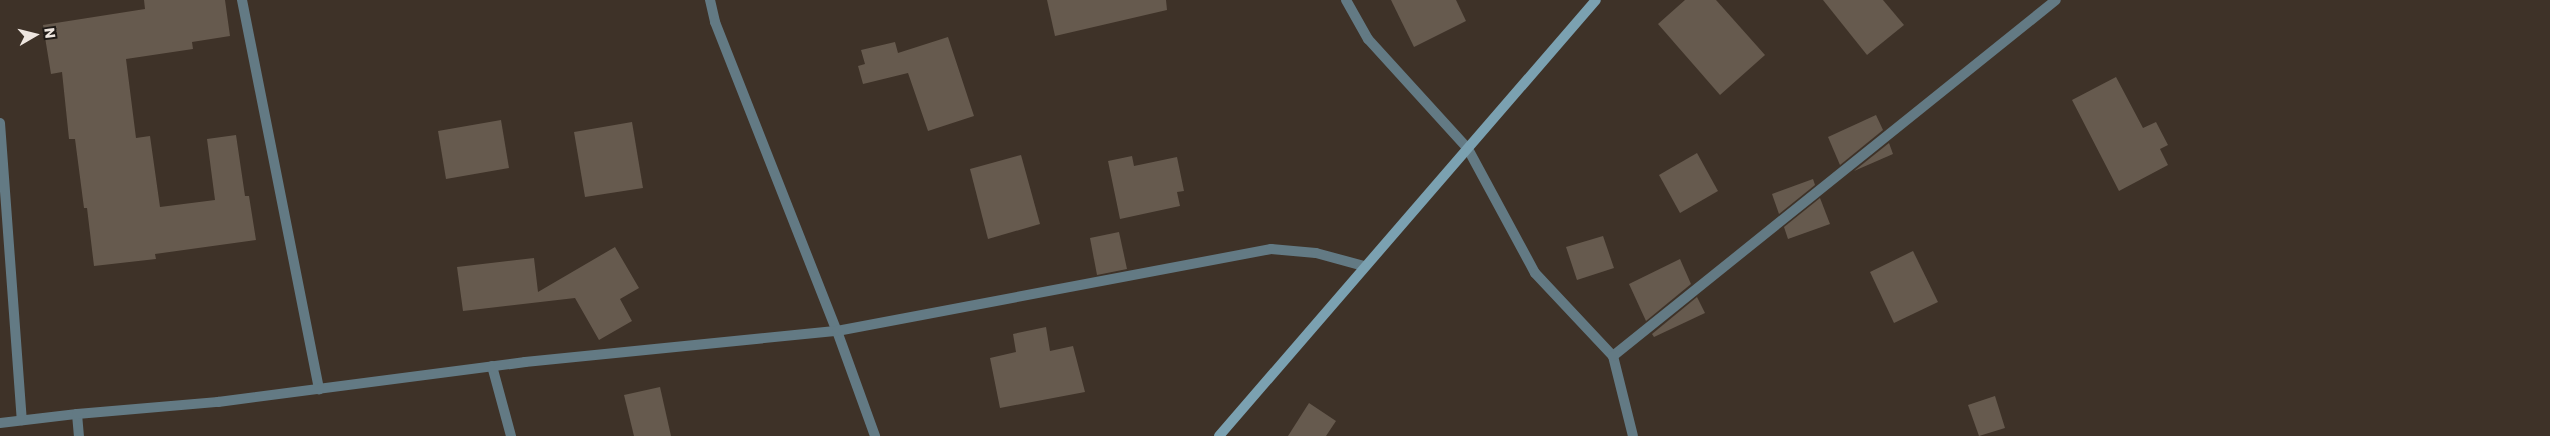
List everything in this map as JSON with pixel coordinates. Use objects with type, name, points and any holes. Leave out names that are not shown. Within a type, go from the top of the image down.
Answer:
[{"type":"main road","points":[[1218,436],[1596,0]]},
{"type":"street","points":[[242,0],[319,389]]},
{"type":"street","points":[[710,0],[719,31],[837,331],[875,436]]},
{"type":"street","points":[[1346,0],[1368,39],[1468,149],[1535,273],[1613,356],[1632,436]]},
{"type":"street","points":[[1613,356],[2056,0]]},
{"type":"street","points":[[0,123],[22,420]]},
{"type":"street","points":[[0,423],[77,414],[218,402],[492,366],[837,331],[1271,249],[1316,253],[1364,266]]},
{"type":"street","points":[[492,366],[512,436]]},
{"type":"street","points":[[77,414],[79,436]]},
{"type":"building","points":[[144,0],[225,0],[230,36],[192,42],[193,49],[126,59],[136,138],[150,136],[160,207],[215,200],[207,139],[236,135],[245,196],[249,196],[256,240],[155,254],[156,259],[94,266],[87,208],[84,208],[75,139],[69,139],[62,72],[51,74],[43,25],[145,9]]},
{"type":"building","points":[[1047,0],[1166,0],[1167,10],[1055,36]]},
{"type":"building","points":[[1391,0],[1456,0],[1466,21],[1414,47]]},
{"type":"building","points":[[1685,0],[1716,0],[1765,55],[1720,95],[1658,24]]},
{"type":"building","points":[[1823,0],[1883,0],[1904,25],[1867,55]]},
{"type":"building","points":[[948,37],[974,116],[928,131],[908,73],[863,84],[858,66],[865,64],[861,50],[895,42],[898,53]]},
{"type":"building","points":[[2116,77],[2143,128],[2156,122],[2168,145],[2160,149],[2168,165],[2119,191],[2072,100]]},
{"type":"building","points":[[1876,115],[1883,130],[1840,165],[1828,137]]},
{"type":"building","points":[[501,120],[509,168],[446,179],[438,131]]},
{"type":"building","points":[[632,122],[643,188],[585,197],[574,132]]},
{"type":"building","points":[[1889,143],[1893,154],[1854,171]]},
{"type":"building","points":[[1697,153],[1718,191],[1680,213],[1659,175]]},
{"type":"building","points":[[1021,155],[1040,224],[988,239],[970,169]]},
{"type":"building","points":[[1132,156],[1134,166],[1177,157],[1184,191],[1177,192],[1180,206],[1120,219],[1108,161]]},
{"type":"building","points":[[1813,179],[1815,185],[1779,214],[1772,194]]},
{"type":"building","points":[[1820,198],[1830,224],[1788,239],[1784,227]]},
{"type":"building","points":[[1119,232],[1127,269],[1097,275],[1090,238]]},
{"type":"building","points":[[1603,236],[1614,268],[1577,280],[1566,247]]},
{"type":"building","points":[[615,247],[639,288],[620,299],[632,321],[599,340],[575,298],[463,311],[457,267],[534,258],[538,292]]},
{"type":"building","points":[[1913,251],[1938,302],[1894,323],[1870,272]]},
{"type":"building","points":[[1680,259],[1691,284],[1646,321],[1629,284]]},
{"type":"building","points":[[1697,297],[1705,313],[1654,337],[1652,334]]},
{"type":"building","points":[[1046,327],[1050,351],[1073,346],[1085,392],[1000,408],[990,358],[1016,352],[1013,334]]},
{"type":"building","points":[[660,387],[671,436],[634,436],[624,395]]},
{"type":"building","points":[[1995,396],[2005,428],[1979,436],[1968,405]]},
{"type":"building","points":[[1309,403],[1336,421],[1326,436],[1288,436]]}]
